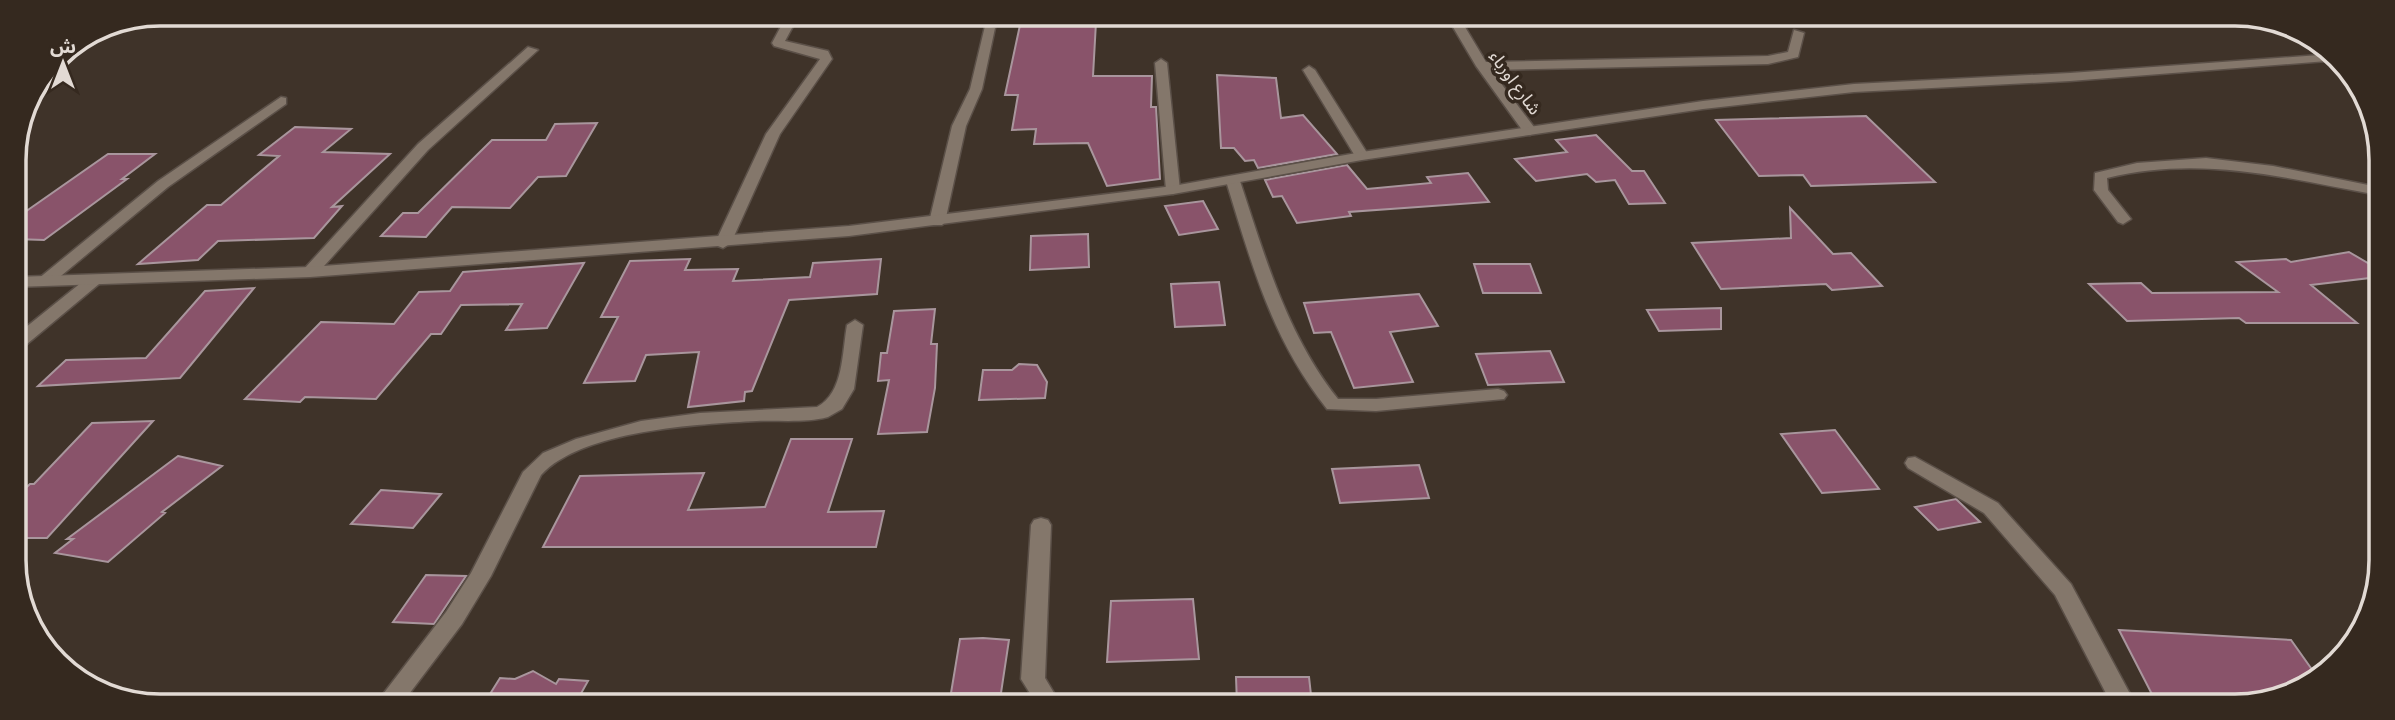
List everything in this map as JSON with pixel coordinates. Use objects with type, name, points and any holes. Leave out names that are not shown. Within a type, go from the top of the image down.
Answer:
[{"type":"street","points":[[723,243],[773,134],[826,59],[824,54],[778,43],[787,26]]},
{"type":"street","name":"شارع اورباء","points":[[1458,26],[1482,66],[1530,131]]},
{"type":"street","points":[[937,222],[959,126],[976,89],[989,28]]},
{"type":"street","points":[[1482,66],[1768,60],[1794,54],[1798,33]]},
{"type":"street","points":[[310,272],[423,147],[532,50]]},
{"type":"street","points":[[27,282],[310,272],[723,243],[937,222],[1173,190],[1362,156],[1703,105],[1854,88],[2070,77],[2322,58]]},
{"type":"street","points":[[1161,63],[1173,190]]},
{"type":"street","points":[[1309,70],[1362,156]]},
{"type":"street","points":[[44,282],[163,184],[281,101]]},
{"type":"street","points":[[2123,219],[2101,190],[2100,176],[2141,165],[2243,164],[2369,189]]},
{"type":"street","points":[[1233,181],[1270,297],[1311,377],[1333,405],[1376,405],[1498,395]]},
{"type":"street","points":[[27,336],[93,281]]},
{"type":"street","points":[[395,694],[454,618],[480,576],[533,472],[545,459],[629,427],[667,421],[821,413],[836,405],[845,389],[855,325]]},
{"type":"street","points":[[1915,463],[1991,508],[2063,590],[2118,693]]},
{"type":"street","points":[[1041,525],[1033,679],[1042,694]]},
{"type":"building","points":[[1020,26],[1096,26],[1093,76],[1152,76],[1151,107],[1156,107],[1160,179],[1107,186],[1088,143],[1034,144],[1036,129],[1012,130],[1018,95],[1005,95]]},
{"type":"building","points":[[1217,75],[1276,78],[1281,118],[1303,115],[1337,154],[1258,168],[1254,160],[1245,161],[1234,148],[1221,148]]},
{"type":"building","points":[[1866,116],[1935,182],[1811,186],[1803,175],[1759,176],[1716,120]]},
{"type":"building","points":[[597,123],[566,176],[538,177],[510,208],[452,207],[426,237],[381,236],[403,213],[418,213],[492,140],[546,140],[555,124]]},
{"type":"building","points":[[295,127],[351,129],[323,152],[390,154],[332,207],[342,206],[314,238],[218,241],[198,260],[138,264],[207,205],[221,205],[279,156],[259,155]]},
{"type":"building","points":[[1596,135],[1632,171],[1644,171],[1665,203],[1629,204],[1615,180],[1596,182],[1587,174],[1536,181],[1515,159],[1567,152],[1556,140]]},
{"type":"building","points":[[108,154],[155,154],[122,179],[127,179],[44,240],[27,239],[27,211]]},
{"type":"building","points":[[1347,165],[1367,189],[1431,183],[1427,177],[1468,173],[1489,202],[1349,212],[1351,216],[1297,223],[1282,196],[1273,197],[1265,180]]},
{"type":"building","points":[[1203,201],[1218,229],[1179,235],[1165,206]]},
{"type":"building","points":[[1790,208],[1833,254],[1851,253],[1882,286],[1832,290],[1826,284],[1721,289],[1692,243],[1791,238]]},
{"type":"building","points":[[1088,234],[1089,267],[1030,270],[1031,236]]},
{"type":"building","points":[[2349,252],[2369,264],[2369,278],[2311,285],[2357,323],[2246,323],[2239,318],[2127,321],[2089,284],[2141,283],[2152,293],[2278,292],[2237,262],[2286,259],[2291,262]]},
{"type":"building","points":[[690,259],[685,270],[738,269],[733,281],[810,277],[813,263],[881,259],[877,294],[789,300],[752,391],[745,392],[744,401],[688,407],[699,352],[646,355],[635,381],[584,383],[618,317],[601,317],[630,261]]},
{"type":"building","points":[[584,263],[547,328],[506,330],[522,304],[461,305],[441,334],[431,334],[376,399],[305,397],[300,402],[245,399],[321,322],[394,324],[419,292],[450,291],[463,272]]},
{"type":"building","points":[[1474,264],[1530,264],[1541,293],[1483,293]]},
{"type":"building","points":[[1219,282],[1225,325],[1175,327],[1171,284]]},
{"type":"building","points":[[254,288],[180,378],[38,386],[66,360],[146,358],[205,291]]},
{"type":"building","points":[[1419,294],[1438,326],[1390,332],[1413,382],[1354,388],[1331,332],[1314,333],[1304,303]]},
{"type":"building","points":[[1721,308],[1721,329],[1659,331],[1647,310]]},
{"type":"building","points":[[935,309],[931,344],[937,344],[935,388],[927,432],[878,434],[889,380],[878,381],[881,353],[887,353],[894,311]]},
{"type":"building","points":[[1550,351],[1564,382],[1488,385],[1476,354]]},
{"type":"building","points":[[1019,364],[1037,365],[1047,382],[1045,398],[979,400],[983,370],[1012,370]]},
{"type":"building","points":[[153,421],[47,538],[26,538],[26,488],[34,484],[92,423]]},
{"type":"building","points":[[1835,430],[1879,489],[1822,493],[1781,434]]},
{"type":"building","points":[[791,439],[852,439],[828,512],[884,511],[876,547],[543,547],[580,476],[704,473],[688,510],[765,507]]},
{"type":"building","points":[[178,456],[222,466],[162,512],[165,513],[108,562],[55,553],[73,539],[67,539]]},
{"type":"building","points":[[1419,465],[1429,498],[1340,503],[1332,469]]},
{"type":"building","points":[[381,490],[441,494],[413,528],[351,524]]},
{"type":"building","points":[[1956,499],[1980,522],[1938,530],[1915,507]]},
{"type":"building","points":[[426,575],[466,576],[434,624],[393,622]]},
{"type":"building","points":[[1193,599],[1199,659],[1107,662],[1111,601]]},
{"type":"building","points":[[2119,630],[2291,640],[2312,669],[2278,687],[2261,691],[2151,693]]},
{"type":"building","points":[[960,639],[1009,640],[1001,693],[951,693]]},
{"type":"building","points":[[533,671],[556,684],[559,679],[588,681],[581,694],[490,694],[500,678],[515,679]]},
{"type":"building","points":[[1236,677],[1309,677],[1311,693],[1237,693]]}]
